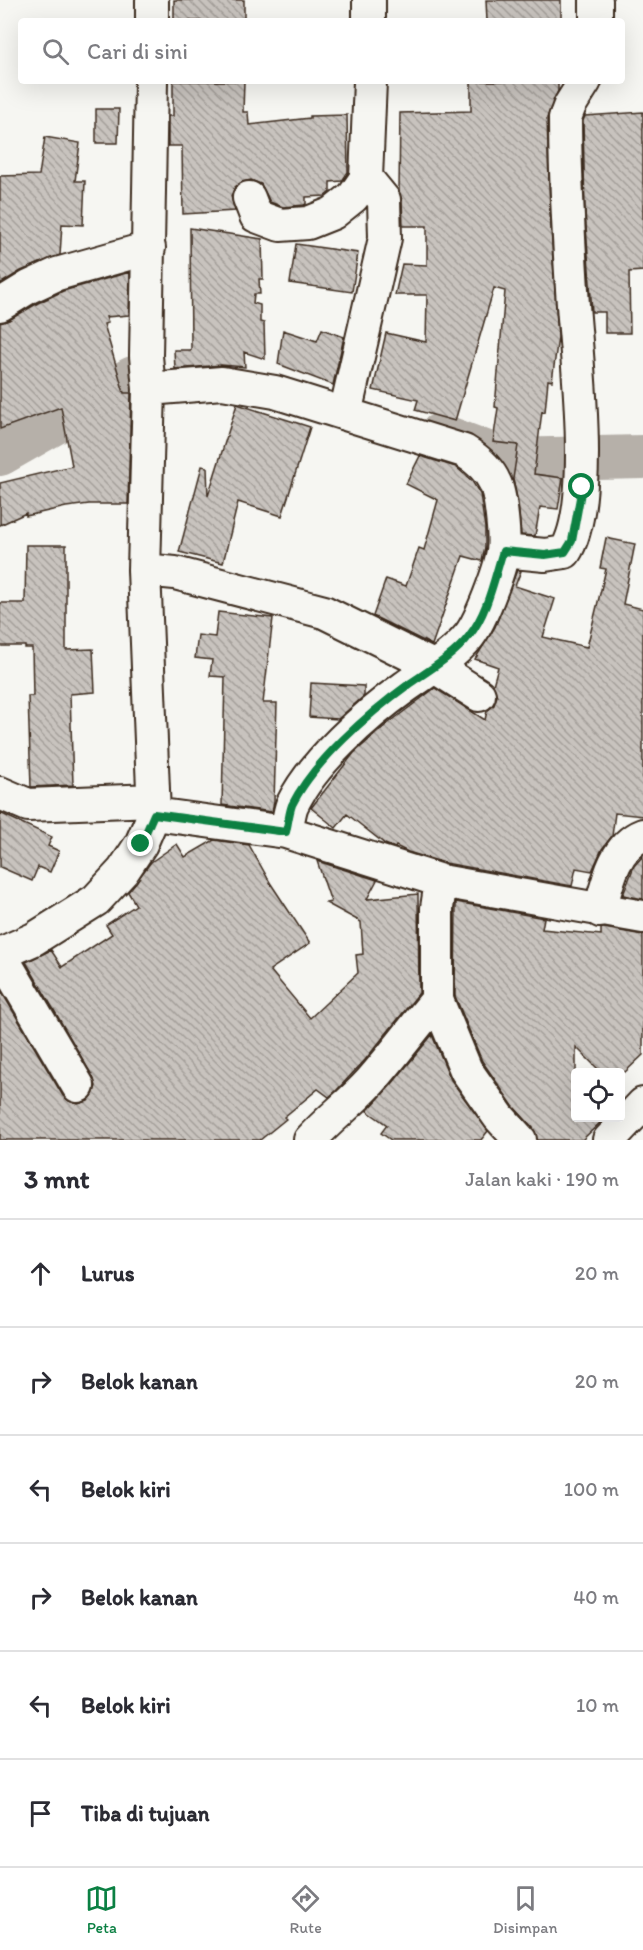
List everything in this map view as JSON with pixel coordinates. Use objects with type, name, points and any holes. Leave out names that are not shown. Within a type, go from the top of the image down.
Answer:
[{"type":"street","points":[[152,0],[152,18]]},
{"type":"street","points":[[369,0],[369,18]]},
{"type":"street","points":[[596,0],[597,18]]},
{"type":"street","points":[[78,1086],[0,954],[34,939],[96,900],[129,862],[141,844],[154,807],[144,570],[149,389],[146,356],[151,84]]},
{"type":"street","points":[[249,198],[256,216],[280,225],[308,223],[333,213],[353,197],[366,178],[370,84]]},
{"type":"street","points":[[503,551],[545,555],[565,552],[572,541],[582,487],[565,118],[583,84]]},
{"type":"street","points":[[348,404],[386,238],[384,200],[366,178]]},
{"type":"street","points":[[0,305],[29,287],[57,274],[149,248]]},
{"type":"street","points":[[149,389],[222,383],[348,404],[464,451],[475,458],[494,481],[499,493],[503,551],[484,609],[469,636],[435,667],[375,708],[346,737],[303,788],[291,807],[286,832]]},
{"type":"street","points":[[144,570],[175,573],[324,612],[435,667],[479,694]]},
{"type":"street","points":[[0,793],[28,805],[154,807],[286,832],[441,881],[643,917]]},
{"type":"street","points":[[600,911],[608,880],[620,854],[633,839],[643,835]]},
{"type":"street","points":[[441,881],[437,908],[437,1000],[466,1070],[499,1117],[520,1140]]},
{"type":"street","points":[[310,1140],[327,1121],[352,1101],[371,1081],[437,1000]]},
{"type":"street","points":[[609,1140],[643,1104]]},
{"type":"building","points":[[174,0],[244,0],[244,18],[174,18]]},
{"type":"building","points":[[486,0],[561,0],[561,18],[487,18]]},
{"type":"building","points":[[173,84],[244,84],[243,112],[248,112],[249,125],[310,118],[310,116],[347,115],[348,172],[342,181],[330,182],[330,192],[325,196],[306,197],[304,205],[283,207],[270,202],[261,184],[251,180],[235,187],[231,196],[235,211],[183,214],[182,146],[168,146],[168,116],[173,116]]},
{"type":"building","points":[[471,84],[558,84],[558,91],[547,118],[558,337],[552,381],[548,380],[545,412],[542,411],[534,474],[563,478],[558,509],[540,507],[535,536],[521,535],[513,479],[518,445],[493,442],[498,408],[495,407],[505,291],[494,288],[455,421],[415,410],[418,400],[373,390],[386,333],[426,342],[427,295],[395,295],[402,264],[427,265],[427,226],[403,226],[402,200],[399,192],[400,113],[471,111]]},
{"type":"building","points":[[96,109],[119,109],[118,143],[96,143]]},
{"type":"building","points":[[643,112],[643,271],[629,272],[630,333],[605,333],[605,312],[592,312],[585,211],[583,121],[585,116]]},
{"type":"building","points":[[45,137],[80,143],[75,181],[85,181],[83,225],[62,224],[60,255],[21,271],[0,284],[0,176],[39,175]]},
{"type":"building","points":[[190,228],[262,239],[263,279],[259,279],[260,294],[254,294],[253,303],[260,305],[260,322],[264,323],[265,359],[244,352],[245,367],[221,365],[175,369],[174,350],[191,350]]},
{"type":"building","points":[[296,244],[358,253],[352,292],[290,283]]},
{"type":"building","points":[[130,272],[129,315],[106,317],[108,323],[104,324],[124,393],[131,393],[128,504],[89,504],[26,516],[26,513],[0,525],[0,483],[72,466],[61,407],[0,429],[0,323],[63,291]]},
{"type":"building","points":[[322,329],[344,337],[333,385],[278,364],[283,330],[317,341]]},
{"type":"building","points":[[237,404],[310,427],[282,516],[238,502],[223,563],[179,552],[202,466],[207,467],[208,496]]},
{"type":"building","points":[[420,456],[456,467],[472,481],[480,494],[485,528],[485,548],[482,561],[463,556],[432,645],[373,616],[386,579],[406,586],[419,548],[424,550],[438,500],[406,484]]},
{"type":"building","points":[[606,538],[635,544],[623,604],[643,609],[643,816],[615,813],[612,836],[602,849],[592,871],[576,868],[572,886],[445,863],[385,844],[347,814],[336,828],[311,808],[354,753],[386,725],[435,688],[485,720],[487,711],[494,705],[497,696],[493,685],[498,667],[475,659],[495,627],[517,570],[521,571],[515,586],[555,599],[543,637],[587,647],[606,569],[600,568]]},
{"type":"building","points":[[26,545],[66,545],[66,650],[93,649],[95,692],[70,694],[73,785],[31,787],[28,696],[33,696],[32,648],[0,646],[0,603],[25,603]]},
{"type":"building","points":[[218,612],[273,618],[263,703],[277,703],[272,812],[222,805],[225,677],[210,676],[212,660],[195,658],[198,635],[215,637]]},
{"type":"building","points":[[311,683],[364,686],[364,696],[338,719],[309,717]]},
{"type":"building","points":[[0,813],[52,837],[48,846],[59,851],[50,872],[38,867],[32,881],[0,867]]},
{"type":"building","points":[[214,840],[249,845],[271,884],[310,943],[270,970],[310,1018],[358,973],[356,955],[363,954],[361,922],[326,903],[331,902],[317,861],[377,880],[367,899],[418,894],[419,993],[365,1060],[336,1091],[329,1097],[318,1089],[260,1140],[0,1140],[0,989],[63,1096],[78,1104],[88,1101],[96,1086],[93,1077],[26,962],[51,950],[62,967],[112,934],[106,925],[136,905],[128,892],[151,862],[177,844],[185,857]]},
{"type":"building","points":[[643,856],[643,899],[623,895],[634,866]]},
{"type":"building","points":[[456,902],[544,918],[542,929],[601,935],[601,928],[604,928],[643,935],[643,1055],[625,1072],[625,1068],[597,1068],[576,1047],[576,1068],[571,1068],[571,1122],[601,1122],[582,1140],[537,1140],[533,1128],[513,1106],[482,1061],[455,996]]},
{"type":"building","points":[[432,1035],[451,1080],[488,1131],[481,1140],[391,1140],[381,1133],[387,1125],[367,1111]]},
{"type":"waterway","points":[[0,454],[133,378]]},
{"type":"waterway","points":[[440,435],[506,460],[643,457]]},
{"type":"route","points":[[141,844],[154,814],[286,832],[291,807],[309,778],[346,737],[375,708],[435,667],[469,636],[484,609],[503,551],[545,555],[565,552],[572,541],[582,487]]}]
